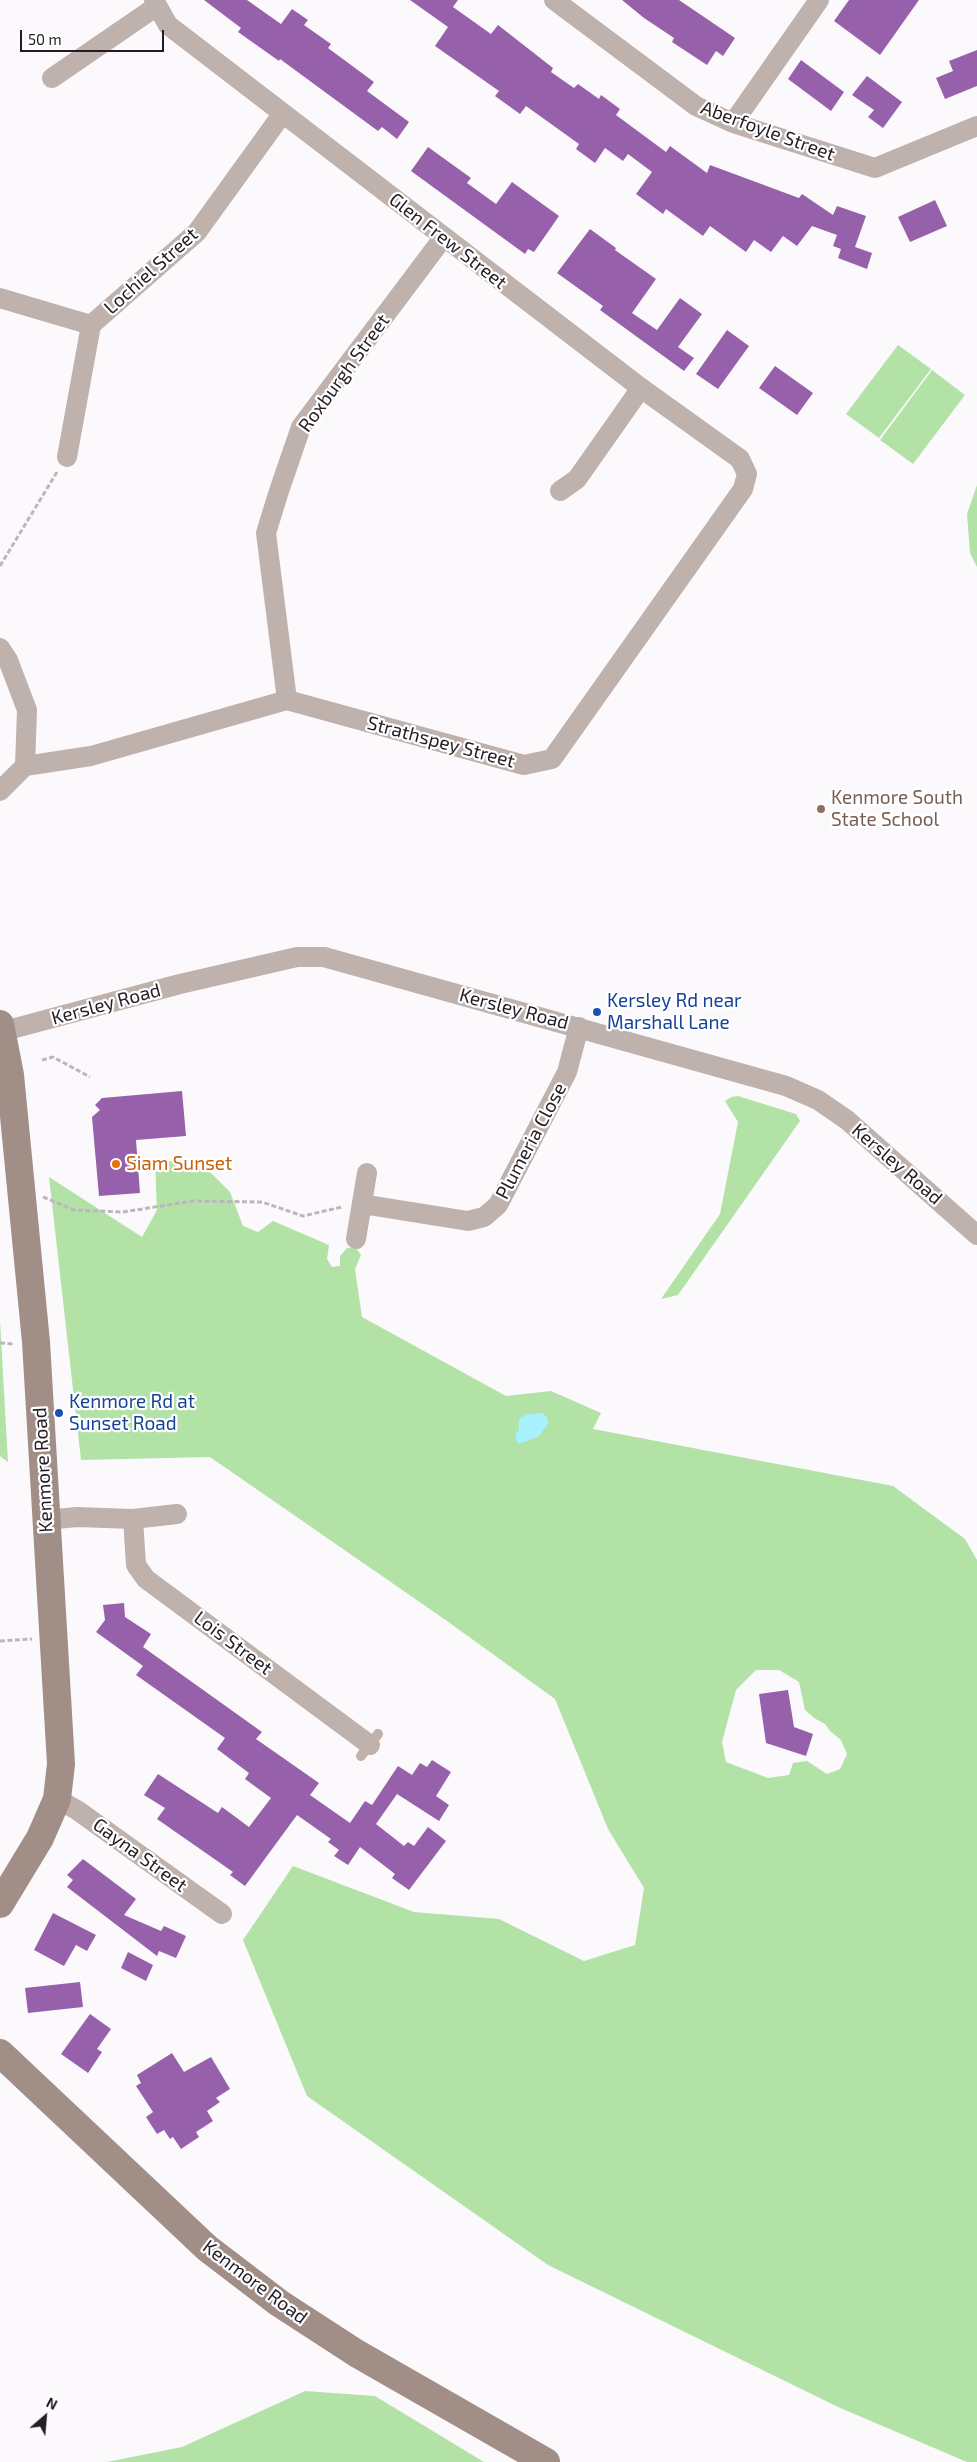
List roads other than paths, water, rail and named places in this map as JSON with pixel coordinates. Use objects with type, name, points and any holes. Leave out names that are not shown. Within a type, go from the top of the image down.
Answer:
[{"type":"street","name":"Aberfoyle Street","points":[[554,0],[696,106],[733,122],[875,168],[977,126]]},
{"type":"street","points":[[733,122],[819,0]]},
{"type":"street","points":[[52,78],[155,3]]},
{"type":"street","name":"Glen Frew Street","points":[[155,3],[168,25],[443,238],[641,388],[740,459],[747,474]]},
{"type":"street","name":"Lochiel Street","points":[[0,298],[91,325],[197,232],[283,113]]},
{"type":"street","name":"Roxburgh Street","points":[[287,700],[266,533],[279,491],[301,427],[443,238]]},
{"type":"street","points":[[67,457],[91,325]]},
{"type":"street","points":[[560,491],[577,479],[641,388]]},
{"type":"street","name":"Strathspey Street","points":[[287,700],[524,765],[552,759],[743,488],[747,474]]},
{"type":"street","points":[[0,648],[8,660],[27,710],[25,766]]},
{"type":"street","points":[[0,791],[25,766],[90,756],[287,700]]},
{"type":"street","name":"Kersley Road","points":[[1,1029],[297,957],[324,958],[771,1080],[818,1100],[847,1120],[977,1235]]},
{"type":"street","name":"Plumeria Close","points":[[362,1204],[468,1221],[484,1217],[498,1205],[568,1072],[579,1027]]},
{"type":"street","name":"Kenmore Road","points":[[0,1904],[40,1838],[57,1798],[61,1764],[52,1640],[42,1420],[10,1075],[1,1029]]},
{"type":"street","points":[[356,1239],[368,1173]]},
{"type":"street","points":[[46,1520],[77,1517],[133,1519],[177,1514]]},
{"type":"street","name":"Lois Street","points":[[133,1519],[136,1565],[146,1578],[370,1745]]},
{"type":"street","name":"Gayna Street","points":[[57,1798],[77,1810],[222,1914]]},
{"type":"street","name":"Kenmore Road","points":[[0,2053],[207,2248],[279,2302],[356,2353],[546,2462]]},
{"type":"water","points":[[543,1413],[548,1419],[548,1424],[539,1436],[519,1444],[516,1440],[516,1432],[519,1430],[520,1418],[528,1414]]},
{"type":"place","name":"Kenmore South State School","points":[[821,809]]},
{"type":"place","name":"Kersley Rd near Marshall Lane","points":[[597,1012]]},
{"type":"place","name":"Siam Sunset","points":[[116,1164]]},
{"type":"place","name":"Kenmore Rd at Sunset Road","points":[[59,1413]]}]
